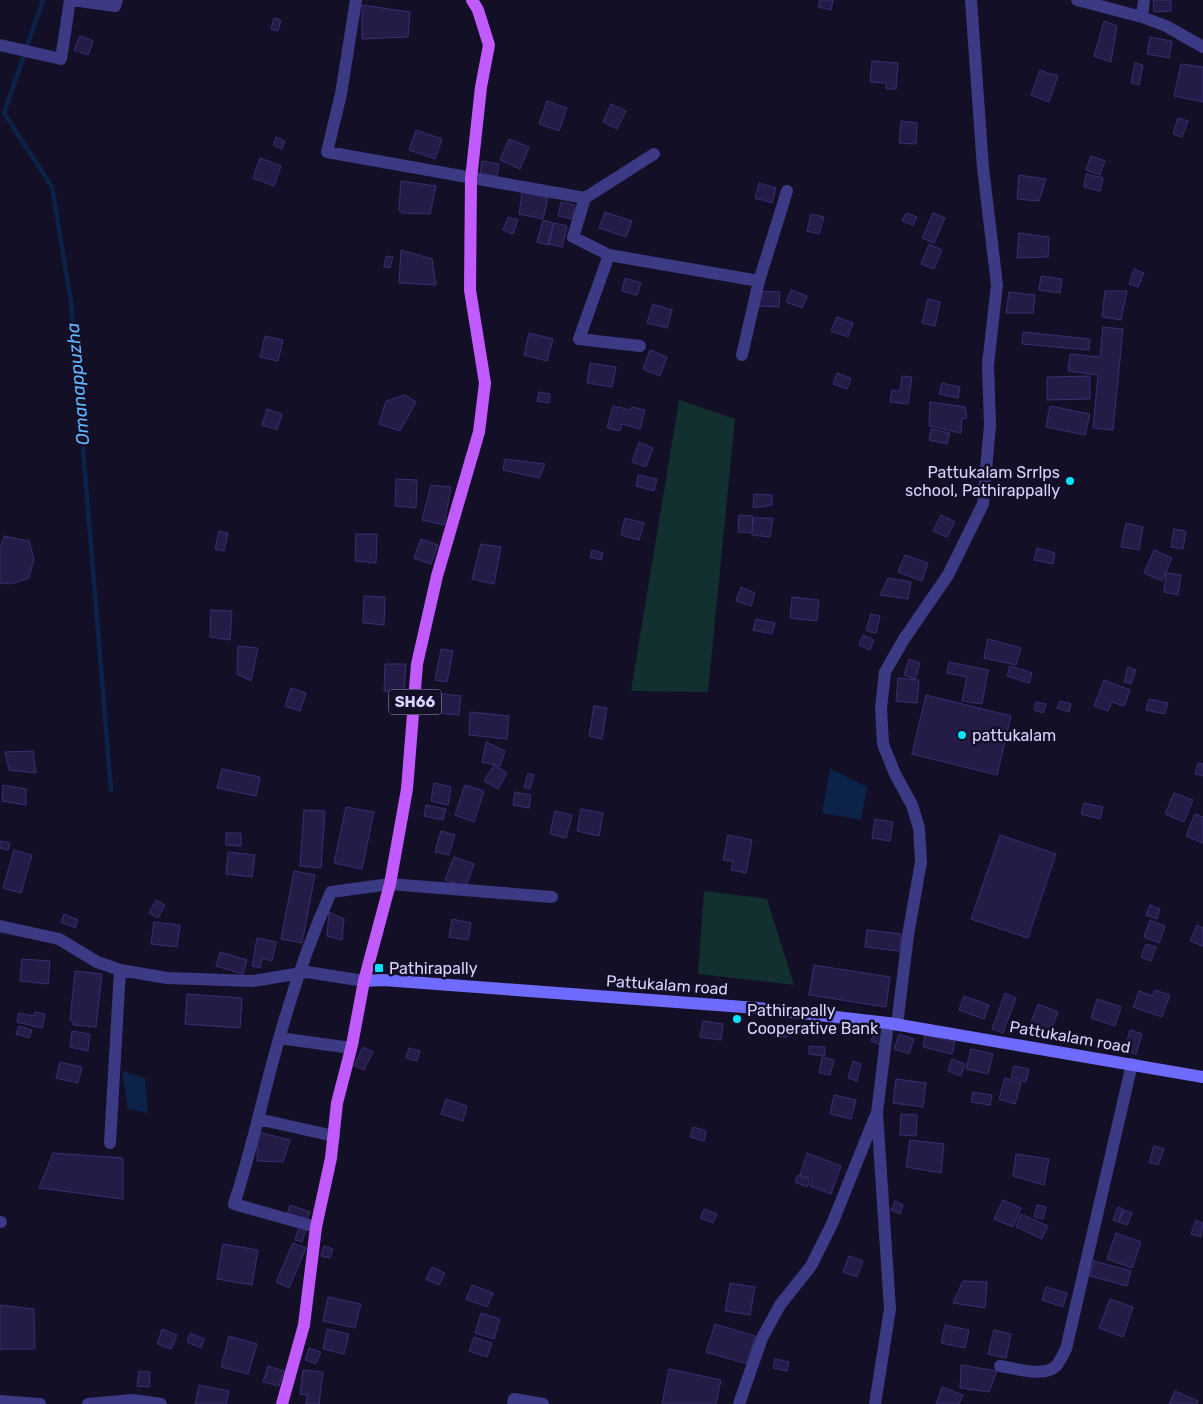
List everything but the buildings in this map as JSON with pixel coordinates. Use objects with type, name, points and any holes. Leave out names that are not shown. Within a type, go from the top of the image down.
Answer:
[{"type":"main road","name":"SH66","points":[[282,1404],[304,1325],[316,1227],[334,1136],[338,1102],[364,981],[390,884],[407,789],[417,664],[437,576],[479,432],[485,383],[470,290],[471,179],[481,87],[489,45],[478,10],[472,0]]},
{"type":"main road","name":"Pattukalam road","points":[[364,981],[383,980],[757,1008],[892,1024],[1203,1077]]},
{"type":"street","points":[[0,45],[62,59],[71,0],[115,6],[118,0]]},
{"type":"street","points":[[356,0],[341,94],[327,152],[585,198]]},
{"type":"street","points":[[738,1404],[762,1338],[780,1305],[811,1266],[832,1224],[877,1113],[921,862],[919,828],[912,805],[895,774],[883,744],[881,708],[886,672],[904,639],[948,574],[983,504],[990,425],[988,364],[997,285],[983,168],[971,0]]},
{"type":"street","points":[[1077,0],[1142,17],[1166,26],[1203,47]]},
{"type":"street","points":[[1142,17],[1144,0]]},
{"type":"street","points":[[654,154],[585,198],[573,237],[609,255],[759,280]]},
{"type":"street","points":[[742,355],[759,280],[787,191]]},
{"type":"street","points":[[609,255],[579,339],[640,346]]},
{"type":"street","points":[[316,1227],[234,1204],[279,1038],[316,925],[331,892],[390,884],[552,897]]},
{"type":"street","points":[[0,926],[60,939],[97,962],[120,970],[167,978],[253,981],[307,972],[364,981]]},
{"type":"street","points":[[110,1143],[120,970]]},
{"type":"street","points":[[279,1038],[351,1048]]},
{"type":"street","points":[[1000,1366],[1042,1372],[1051,1370],[1057,1365],[1066,1348],[1132,1064]]},
{"type":"street","points":[[875,1404],[890,1309],[877,1113]]},
{"type":"street","points":[[258,1119],[334,1136]]},
{"type":"street","points":[[88,1404],[133,1400],[161,1404]]},
{"type":"street","points":[[512,1404],[514,1400],[543,1404]]},
{"type":"street","points":[[0,1401],[40,1404]]},
{"type":"green space","points":[[679,400],[735,419],[708,692],[631,691]]},
{"type":"green space","points":[[704,891],[767,899],[794,985],[698,974]]},
{"type":"water","points":[[830,768],[867,787],[861,820],[822,813]]},
{"type":"water","points":[[122,1071],[145,1078],[148,1113],[128,1109]]},
{"type":"waterway","name":"Omanappuzha","points":[[43,0],[4,113],[52,187],[71,302],[111,790]]},
{"type":"place","name":"Pattukalam Srrlps school, Pathirappally","points":[[1070,481]]},
{"type":"place","name":"pattukalam","points":[[962,735]]},
{"type":"place","name":"Pathirapally","points":[[379,968]]},
{"type":"place","name":"Pathirapally Cooperative Bank","points":[[737,1019]]}]
